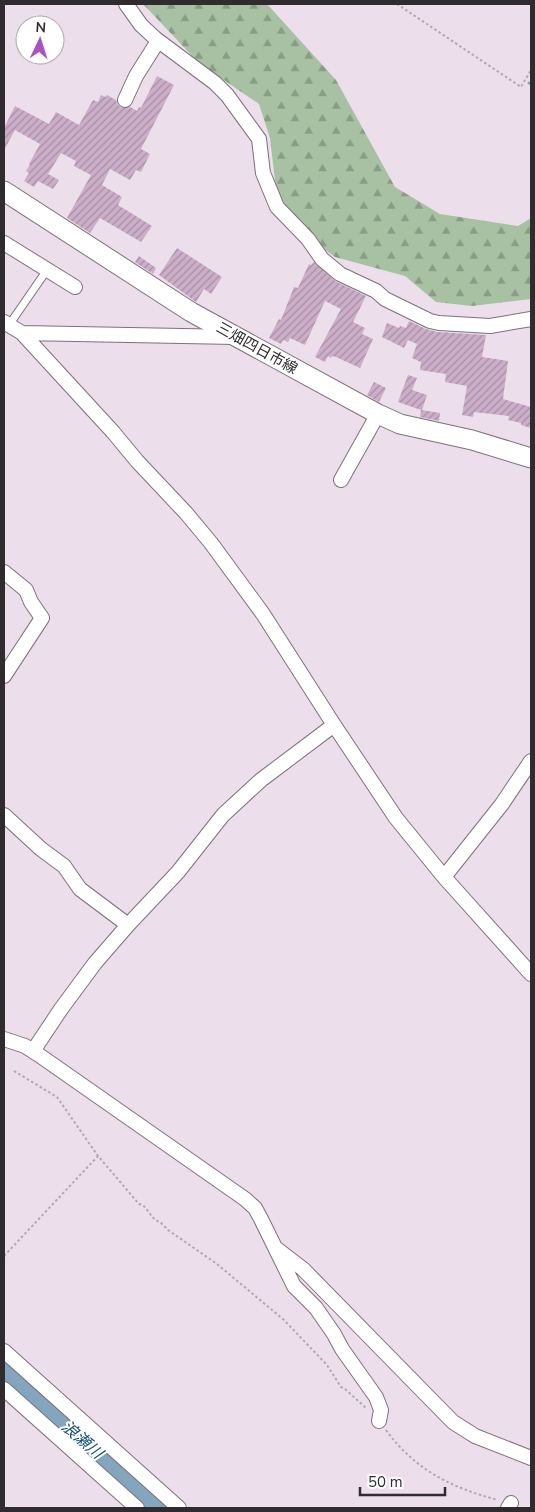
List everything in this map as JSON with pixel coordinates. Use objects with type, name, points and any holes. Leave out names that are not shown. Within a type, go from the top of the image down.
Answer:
[{"type":"main road","name":"三畑四日市線","points":[[4,191],[191,312],[378,414],[400,424],[472,440],[531,458]]},
{"type":"street","points":[[126,4],[141,24],[158,41],[215,83],[227,95],[259,139],[263,174],[277,208],[308,239],[322,259],[340,274],[376,291],[385,300],[430,321],[490,326],[531,319]]},
{"type":"street","points":[[125,100],[136,76],[158,41]]},
{"type":"street","points":[[4,243],[75,288]]},
{"type":"street","points":[[6,324],[22,333],[211,543],[263,614],[396,818],[444,877],[531,974]]},
{"type":"street","points":[[22,333],[236,338]]},
{"type":"street","points":[[341,480],[378,414]]},
{"type":"street","points":[[4,572],[26,590],[30,602],[42,618],[4,676]]},
{"type":"street","points":[[33,1051],[95,963],[178,872],[207,834],[235,803],[261,780],[334,725]]},
{"type":"street","points":[[444,877],[502,804],[531,762]]},
{"type":"street","points":[[4,815],[41,849],[64,866],[80,889],[128,925]]},
{"type":"street","points":[[7,1037],[33,1051],[245,1199],[255,1208],[294,1286],[316,1308],[376,1397],[381,1410],[379,1421]]},
{"type":"street","points":[[276,1248],[303,1269],[453,1422],[475,1436],[531,1458]]},
{"type":"street","points":[[4,1351],[179,1508]]},
{"type":"street","points":[[4,1389],[137,1508]]},
{"type":"lane","points":[[6,324],[47,270]]},
{"type":"path","points":[[397,4],[521,87],[531,70]]},
{"type":"path","points":[[14,1071],[57,1097],[98,1156],[139,1204],[143,1205],[155,1220],[217,1264],[284,1320],[327,1365],[341,1387],[345,1388],[379,1421],[390,1436],[409,1455],[434,1476],[462,1489],[509,1506]]},
{"type":"path","points":[[4,1256],[98,1156]]},
{"type":"green space","points":[[143,4],[267,4],[336,80],[395,187],[440,214],[518,226],[531,218],[531,299],[472,306],[436,302],[405,276],[335,257],[289,223],[276,189],[270,138],[259,104],[199,63]]},
{"type":"building","points":[[157,76],[174,85],[141,149],[150,154],[141,172],[136,170],[130,180],[110,169],[102,185],[122,197],[118,205],[152,226],[141,242],[100,218],[90,233],[67,218],[91,175],[74,166],[76,161],[61,153],[48,174],[59,180],[53,189],[38,181],[34,187],[24,181],[29,173],[26,171],[29,164],[40,144],[15,130],[4,150],[4,128],[15,106],[49,124],[56,112],[79,125],[93,100],[98,102],[101,95],[106,97],[107,95],[116,100],[122,108],[130,107],[137,111],[139,107],[141,108]]},
{"type":"building","points":[[177,248],[222,277],[211,294],[204,289],[196,302],[159,275]]},
{"type":"building","points":[[139,256],[156,268],[153,274],[135,262]]},
{"type":"building","points":[[314,262],[335,281],[366,296],[353,322],[365,328],[362,334],[373,339],[360,368],[332,356],[331,358],[328,356],[325,362],[315,357],[341,309],[325,301],[305,345],[290,338],[288,342],[283,340],[281,344],[269,338],[279,319],[281,320],[294,287],[298,288],[309,264],[311,265]]},
{"type":"building","points":[[409,321],[437,332],[486,335],[482,357],[508,361],[503,399],[531,407],[531,428],[508,420],[509,416],[474,412],[473,417],[462,415],[467,386],[445,382],[446,374],[420,370],[421,362],[412,358],[417,344],[408,340],[404,348],[382,337],[387,323],[399,328],[400,326],[406,328]]},
{"type":"building","points":[[408,375],[417,378],[412,390],[427,395],[422,410],[440,413],[439,421],[420,417],[421,410],[398,402]]},
{"type":"building","points":[[374,382],[386,388],[379,402],[367,395]]},
{"type":"waterway","name":"浪瀬川","points":[[4,1372],[160,1508]]}]
